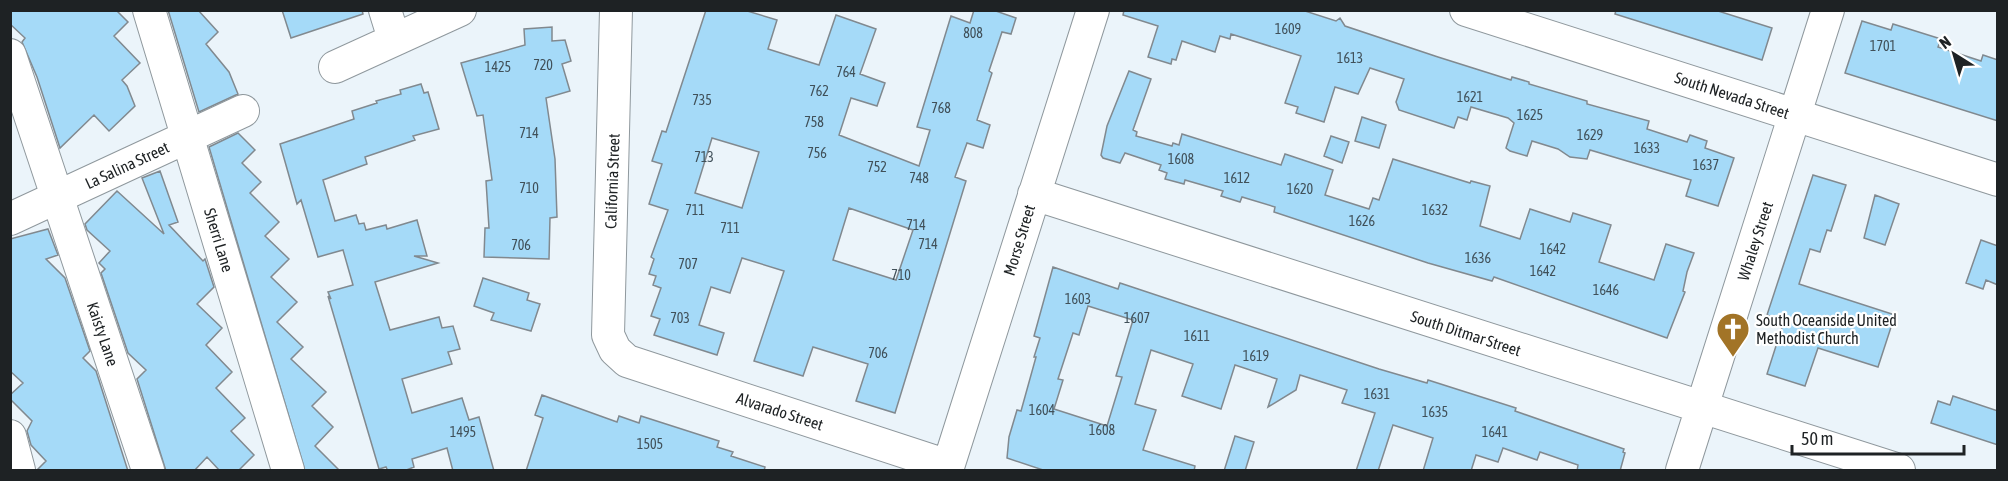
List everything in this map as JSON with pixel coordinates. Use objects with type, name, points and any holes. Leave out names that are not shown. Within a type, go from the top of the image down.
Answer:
[{"type":"street","name":"Sherri Lane","points":[[149,10],[288,471]]},
{"type":"street","points":[[335,67],[389,25],[460,10]]},
{"type":"street","name":"California Street","points":[[615,350],[608,335],[616,10]]},
{"type":"street","name":"Morse Street","points":[[948,468],[1093,10]]},
{"type":"street","name":"South Nevada Street","points":[[1466,10],[1998,180]]},
{"type":"street","name":"Whaley Street","points":[[1682,471],[1828,10]]},
{"type":"street","points":[[10,55],[57,198]]},
{"type":"street","name":"La Salina Street","points":[[10,219],[243,111]]},
{"type":"street","name":"South Ditmar Street","points":[[1034,194],[1899,471]]},
{"type":"street","name":"Kaisty Lane","points":[[57,198],[148,471]]},
{"type":"street","name":"Alvarado Street","points":[[615,350],[627,361],[948,468]]},
{"type":"street","points":[[10,436],[19,471]]},
{"type":"building","points":[[10,10],[116,10],[128,22],[114,36],[140,63],[122,80],[135,106],[109,131],[94,115],[60,148],[37,77],[22,42],[25,38],[10,24]]},
{"type":"building","points":[[168,10],[198,10],[218,32],[206,44],[229,72],[238,94],[199,112]]},
{"type":"building","points":[[282,10],[362,10],[363,14],[291,38]]},
{"type":"building","points":[[706,10],[744,10],[777,20],[768,49],[819,65],[836,15],[876,29],[860,74],[885,83],[877,106],[851,98],[839,135],[919,166],[930,130],[917,127],[951,16],[970,23],[974,10],[993,10],[1016,18],[1011,34],[1002,32],[989,71],[992,73],[977,120],[990,125],[983,148],[967,143],[955,177],[966,181],[895,413],[856,401],[868,364],[813,347],[803,376],[754,361],[784,271],[742,258],[730,293],[711,287],[699,325],[724,333],[717,355],[654,335],[660,319],[651,316],[661,288],[653,285],[656,276],[649,274],[654,259],[651,257],[668,210],[649,204],[662,164],[652,161],[662,131],[666,132]],"holes":[[[712,138],[759,152],[742,208],[695,193]],[[849,208],[913,230],[896,280],[833,260]]]},
{"type":"building","points":[[1124,10],[1302,10],[1336,21],[1340,18],[1345,26],[1438,57],[1511,80],[1512,77],[1529,82],[1529,84],[1587,101],[1587,104],[1649,121],[1647,129],[1687,142],[1690,135],[1707,141],[1705,148],[1734,158],[1718,206],[1686,196],[1691,180],[1590,150],[1587,159],[1570,157],[1558,149],[1532,141],[1527,156],[1510,151],[1506,148],[1514,123],[1508,118],[1471,107],[1467,120],[1458,117],[1454,128],[1399,110],[1396,102],[1404,79],[1370,68],[1358,94],[1335,87],[1324,122],[1296,113],[1298,107],[1285,103],[1301,56],[1231,34],[1230,39],[1220,36],[1215,52],[1182,41],[1176,60],[1172,59],[1171,64],[1148,57],[1158,26],[1123,15]]},
{"type":"building","points":[[1616,10],[1715,10],[1772,28],[1762,60],[1615,14]]},
{"type":"building","points":[[1862,21],[1891,30],[1893,24],[1941,39],[1938,47],[1981,61],[1983,55],[1998,60],[1998,121],[1845,73]]},
{"type":"building","points":[[552,27],[552,41],[565,40],[571,61],[562,64],[570,91],[546,98],[555,159],[557,217],[550,218],[549,259],[484,257],[485,228],[489,228],[486,181],[492,180],[483,115],[477,116],[461,63],[525,45],[524,29]]},
{"type":"building","points":[[1129,71],[1151,79],[1133,130],[1137,132],[1136,136],[1172,146],[1173,143],[1179,145],[1182,134],[1281,165],[1285,154],[1333,170],[1325,195],[1369,209],[1373,198],[1379,200],[1393,159],[1470,183],[1471,181],[1490,186],[1480,226],[1520,239],[1530,209],[1570,222],[1573,213],[1611,225],[1599,262],[1654,280],[1666,244],[1694,253],[1687,272],[1683,291],[1685,292],[1667,338],[1494,277],[1492,281],[1428,263],[1274,212],[1275,207],[1242,197],[1240,202],[1221,196],[1223,191],[1185,180],[1184,184],[1165,179],[1167,173],[1159,170],[1161,165],[1125,153],[1120,163],[1103,158],[1101,155],[1107,126]]},
{"type":"building","points":[[421,84],[424,93],[428,92],[439,129],[413,136],[415,140],[365,157],[367,164],[323,180],[335,221],[356,215],[359,224],[364,223],[366,230],[386,225],[387,229],[417,220],[427,256],[414,256],[438,263],[375,282],[390,330],[439,317],[442,328],[453,326],[460,349],[448,352],[452,364],[402,379],[412,413],[462,398],[469,420],[479,417],[494,471],[453,471],[447,448],[412,459],[414,467],[404,471],[388,471],[386,467],[379,469],[328,296],[331,299],[328,292],[353,285],[343,250],[318,257],[301,200],[297,204],[280,144],[354,119],[352,111],[401,94],[400,90]]},
{"type":"building","points":[[1362,117],[1386,125],[1379,148],[1355,141]]},
{"type":"building","points":[[238,133],[255,150],[242,163],[261,182],[250,193],[279,222],[265,236],[289,259],[271,277],[297,302],[277,322],[303,347],[291,359],[326,392],[312,406],[333,427],[315,446],[340,471],[305,471],[209,147]]},
{"type":"building","points":[[1331,136],[1349,142],[1342,163],[1324,156]]},
{"type":"building","points":[[160,171],[178,222],[169,225],[203,261],[205,259],[214,287],[197,304],[222,328],[206,345],[232,372],[216,388],[245,418],[231,431],[254,455],[238,471],[220,471],[207,457],[194,471],[166,471],[137,379],[146,370],[128,353],[101,273],[105,269],[99,263],[110,251],[87,230],[85,224],[117,191],[164,234],[142,178]]},
{"type":"building","points":[[1813,175],[1846,185],[1831,231],[1827,230],[1820,252],[1810,249],[1799,284],[1895,315],[1878,367],[1818,348],[1805,386],[1767,374],[1784,321],[1767,315]]},
{"type":"building","points":[[1875,195],[1899,204],[1885,245],[1864,238]]},
{"type":"building","points":[[48,229],[58,255],[46,259],[65,278],[90,351],[83,358],[96,371],[128,471],[36,471],[46,461],[31,445],[27,431],[32,421],[10,399],[10,395],[23,383],[10,371],[10,239]]},
{"type":"building","points":[[1981,240],[1998,246],[1998,285],[1986,280],[1983,289],[1966,283]]},
{"type":"building","points":[[1053,267],[1118,289],[1120,283],[1379,369],[1427,383],[1428,380],[1516,408],[1515,411],[1624,449],[1625,453],[1620,471],[1577,471],[1578,465],[1540,452],[1537,460],[1503,448],[1498,462],[1476,455],[1471,471],[1423,471],[1433,438],[1393,425],[1378,471],[1356,471],[1375,413],[1342,403],[1347,390],[1300,375],[1296,390],[1268,407],[1277,379],[1235,365],[1221,409],[1182,396],[1193,364],[1151,350],[1135,404],[1156,410],[1143,450],[1195,466],[1194,471],[1046,471],[1007,458],[1009,437],[1017,410],[1021,411],[1036,357],[1034,357],[1040,338],[1034,336]],"holes":[[[1088,306],[1133,320],[1116,376],[1122,377],[1107,426],[1054,409],[1063,380],[1058,379],[1073,333],[1079,335]]]},
{"type":"building","points":[[483,278],[529,293],[527,300],[540,304],[531,331],[491,320],[494,313],[474,306]]},
{"type":"building","points":[[542,395],[617,422],[619,416],[639,423],[641,416],[719,441],[717,447],[733,452],[731,456],[765,467],[764,471],[526,471],[543,418],[535,415]]},
{"type":"building","points":[[1953,396],[1998,411],[1998,445],[1931,423],[1938,401],[1950,405]]},
{"type":"building","points":[[1235,436],[1254,442],[1245,471],[1224,471]]},
{"type":"place","name":"South Oceanside United Methodist Church","points":[[1733,358]]}]
